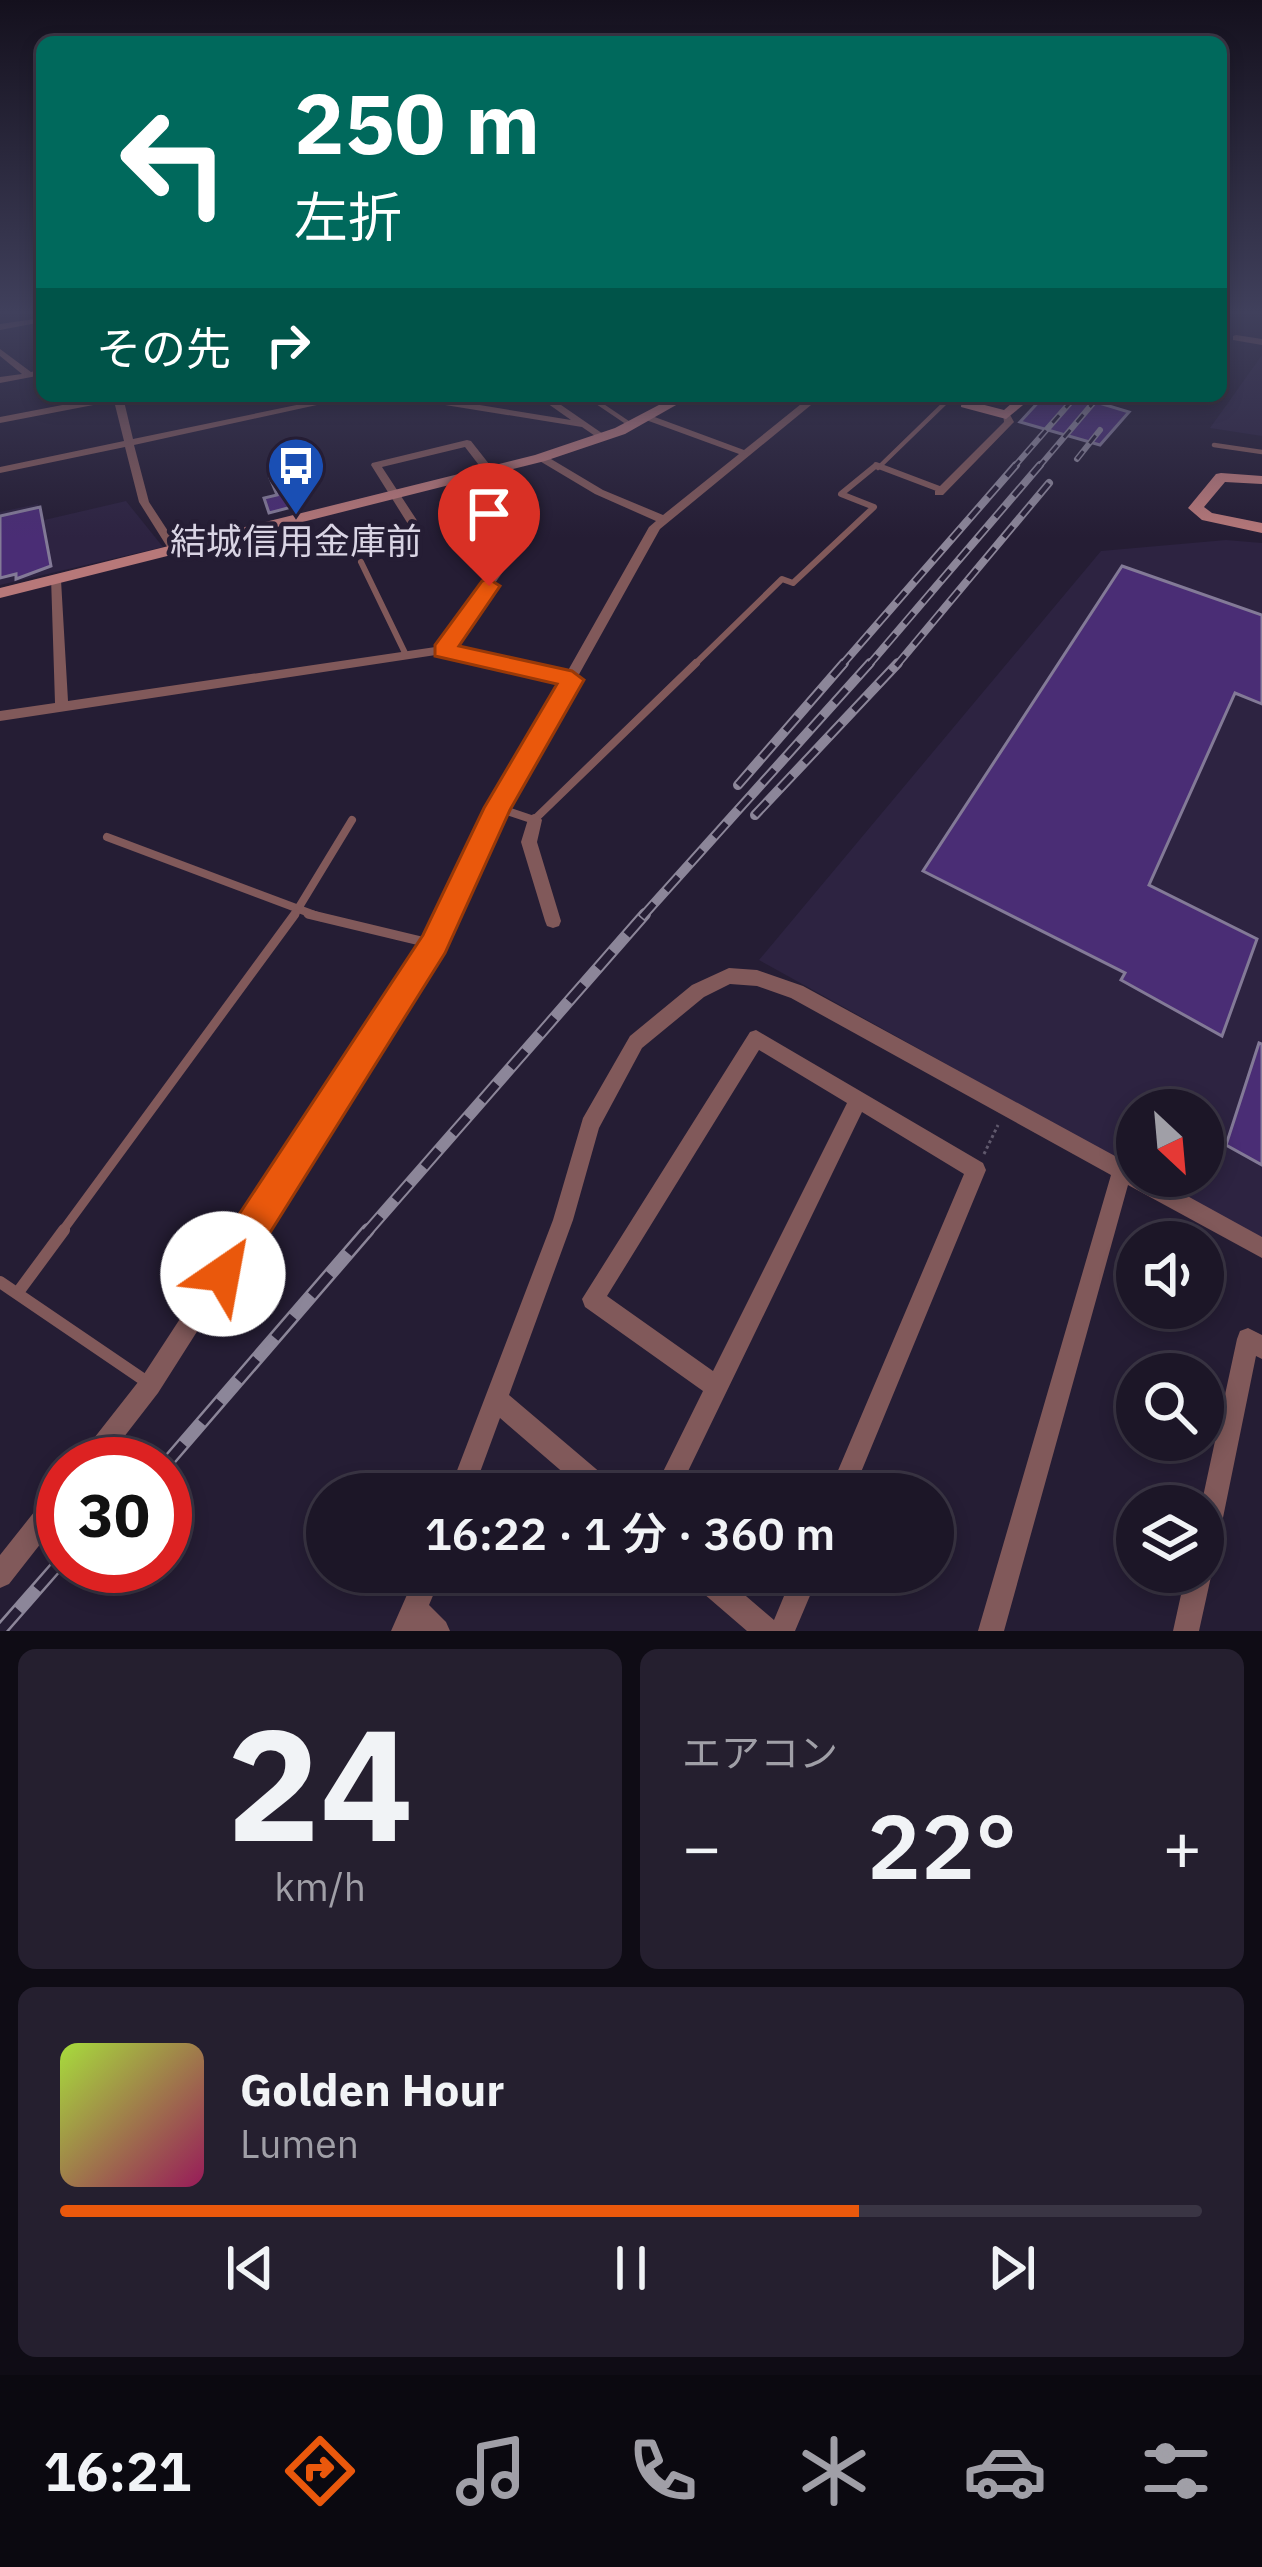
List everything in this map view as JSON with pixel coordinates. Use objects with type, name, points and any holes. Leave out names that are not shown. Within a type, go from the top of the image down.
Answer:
[{"type":"main road","points":[[0,593],[542,458],[604,438],[676,402]]},
{"type":"main road","points":[[974,402],[1006,415],[1021,402]]},
{"type":"main road","points":[[1262,480],[1221,477],[1196,508],[1207,517],[1262,529]]},
{"type":"street","points":[[0,420],[88,402]]},
{"type":"street","points":[[119,402],[145,502],[175,551]]},
{"type":"street","points":[[0,470],[324,402]]},
{"type":"street","points":[[453,402],[585,425]]},
{"type":"street","points":[[551,402],[604,438]]},
{"type":"street","points":[[109,1437],[150,1385],[434,944],[498,808],[662,519],[809,402]]},
{"type":"street","points":[[940,492],[1009,422],[1006,415]]},
{"type":"street","points":[[649,418],[744,453]]},
{"type":"street","points":[[412,522],[376,465],[467,443],[489,471]]},
{"type":"street","points":[[542,458],[599,492],[662,519]]},
{"type":"street","points":[[55,580],[62,705]]},
{"type":"street","points":[[0,716],[444,650],[572,680]]},
{"type":"street","points":[[534,820],[530,842],[553,921]]},
{"type":"street","points":[[468,1473],[563,1220],[590,1125],[636,1042],[698,992],[729,976],[757,978],[797,992],[1116,1169]]},
{"type":"street","points":[[716,1387],[593,1299],[756,1038],[976,1170],[849,1473]]},
{"type":"street","points":[[674,1473],[857,1102]]},
{"type":"street","points":[[992,1631],[1116,1193]]},
{"type":"street","points":[[1168,1197],[1262,1248]]},
{"type":"street","points":[[1217,1485],[1248,1339],[1262,1348]]},
{"type":"street","points":[[496,1400],[581,1473]]},
{"type":"street","points":[[0,1576],[36,1530]]},
{"type":"street","points":[[421,1593],[410,1621],[437,1631]]},
{"type":"street","points":[[722,1593],[766,1631]]},
{"type":"street","points":[[782,1631],[798,1593]]},
{"type":"street","points":[[1186,1631],[1194,1593]]},
{"type":"lane","points":[[597,402],[632,426]]},
{"type":"lane","points":[[498,808],[534,820],[782,579],[793,583],[874,507],[841,494],[945,402]]},
{"type":"lane","points":[[1214,445],[1262,452]]},
{"type":"lane","points":[[874,467],[940,492]]},
{"type":"lane","points":[[444,650],[535,521]]},
{"type":"lane","points":[[362,562],[406,656]]},
{"type":"lane","points":[[19,1291],[297,911],[352,820]]},
{"type":"lane","points":[[107,837],[297,911],[434,944]]},
{"type":"lane","points":[[0,1282],[150,1385]]},
{"type":"path","points":[[976,1170],[1006,1107]]},
{"type":"shaded area","points":[[1240,386],[1262,386],[1262,436],[1210,428]]},
{"type":"shaded area","points":[[126,501],[163,547],[0,585],[0,512],[38,504],[40,521]]},
{"type":"shaded area","points":[[1226,540],[1262,543],[1262,1239],[1186,1197],[1224,1197],[1224,1089],[1116,1089],[1116,1158],[759,960],[1101,551]]},
{"type":"building","points":[[1038,402],[1096,402],[1129,412],[1100,445],[1020,422]]},
{"type":"building","points":[[290,473],[303,504],[269,513],[264,498],[277,495],[270,478]]},
{"type":"building","points":[[40,507],[51,566],[16,579],[16,574],[0,578],[0,516]]},
{"type":"building","points":[[1122,566],[1262,615],[1262,704],[1235,693],[1149,885],[1257,939],[1222,1036],[1121,980],[1125,973],[923,871]]},
{"type":"building","points":[[1262,1044],[1262,1165],[1226,1145]]},
{"type":"railway","points":[[1013,468],[1071,402]]},
{"type":"railway","points":[[1038,468],[1094,402]]},
{"type":"railway","points":[[1077,459],[1100,430]]},
{"type":"railway","points":[[841,666],[1016,465]]},
{"type":"railway","points":[[868,666],[1040,465]]},
{"type":"railway","points":[[896,666],[1049,483]]},
{"type":"railway","points":[[738,785],[844,663]]},
{"type":"railway","points":[[642,917],[870,663]]},
{"type":"railway","points":[[755,815],[898,663]]},
{"type":"railway","points":[[366,1233],[645,914]]},
{"type":"railway","points":[[189,1437],[368,1230]]},
{"type":"railway","points":[[0,1631],[36,1590]]},
{"type":"place","name":"結城信用金庫前","points":[[296,517]]},
{"type":"route","points":[[223,1274],[434,944],[498,808],[572,680],[444,650],[489,586]]}]
